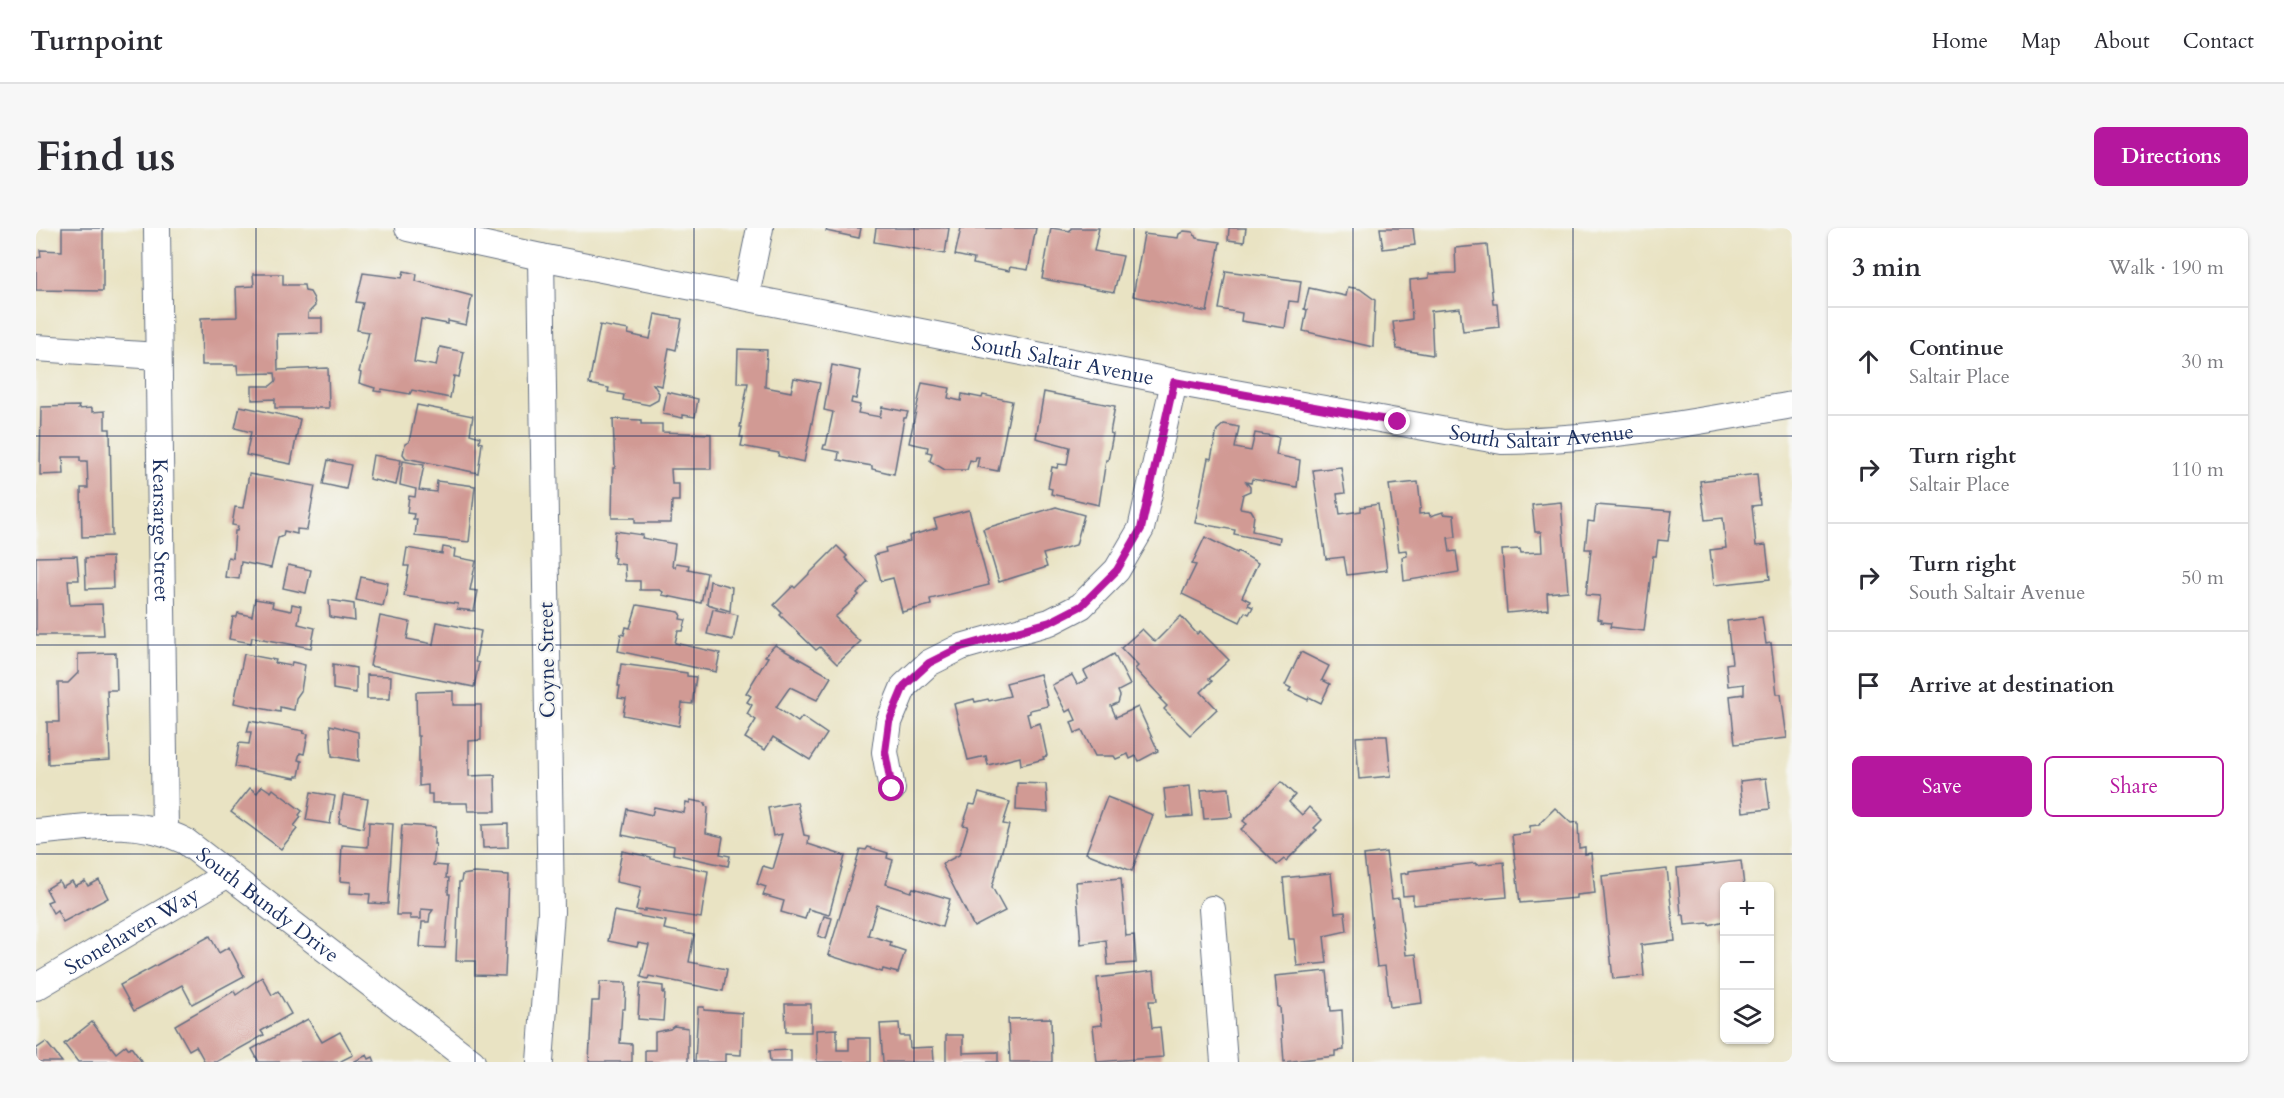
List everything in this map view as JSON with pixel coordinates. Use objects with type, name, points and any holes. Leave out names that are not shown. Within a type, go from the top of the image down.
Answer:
[{"type":"street","name":"Kearsarge Street","points":[[157,228],[165,832]]},
{"type":"street","name":"South Saltair Avenue","points":[[408,228],[541,257],[1174,382],[1502,441],[1551,440],[1711,421],[1792,405]]},
{"type":"street","points":[[746,296],[760,228]]},
{"type":"street","name":"Coyne Street","points":[[540,1062],[551,912],[541,257]]},
{"type":"street","points":[[36,348],[158,356]]},
{"type":"street","points":[[892,789],[885,752],[889,722],[904,686],[929,663],[961,647],[1050,622],[1081,606],[1117,570],[1141,529],[1174,382]]},
{"type":"street","name":"South Bundy Drive","points":[[36,832],[126,825],[165,832],[185,841],[472,1062]]},
{"type":"street","name":"Stonehaven Way","points":[[36,987],[228,874]]},
{"type":"street","points":[[1212,909],[1224,1062]]},
{"type":"building","points":[[62,228],[103,228],[103,291],[36,290],[36,258],[41,257],[40,250],[62,251]]},
{"type":"building","points":[[827,228],[861,228],[859,238],[826,231]]},
{"type":"building","points":[[876,228],[949,228],[945,254],[874,242]]},
{"type":"building","points":[[961,228],[1036,228],[1028,270],[1010,267],[1009,271],[973,264],[974,259],[955,255]]},
{"type":"building","points":[[1051,228],[1070,231],[1071,228],[1099,228],[1094,251],[1123,256],[1114,292],[1042,279]]},
{"type":"building","points":[[1229,228],[1246,228],[1244,242],[1228,240]]},
{"type":"building","points":[[1380,228],[1413,228],[1415,245],[1383,249]]},
{"type":"building","points":[[1184,231],[1193,232],[1196,238],[1220,242],[1207,312],[1133,296],[1144,234],[1178,238],[1179,234]]},
{"type":"building","points":[[1487,245],[1493,303],[1497,303],[1499,327],[1463,331],[1460,308],[1431,311],[1433,355],[1397,349],[1393,322],[1412,319],[1410,280],[1429,278],[1429,274],[1456,273],[1455,248]]},
{"type":"building","points":[[404,271],[417,274],[416,281],[472,296],[466,325],[421,319],[414,362],[436,366],[440,347],[464,352],[459,377],[454,376],[450,398],[412,390],[410,394],[382,389],[381,392],[374,391],[375,388],[359,383],[361,373],[359,372],[369,332],[357,330],[363,303],[356,302],[363,273],[402,278]]},
{"type":"building","points":[[1226,271],[1301,281],[1298,302],[1289,301],[1285,328],[1241,321],[1242,313],[1219,309]]},
{"type":"building","points":[[253,274],[283,274],[283,285],[304,285],[305,291],[310,292],[314,299],[315,306],[308,313],[308,318],[322,318],[322,333],[277,334],[278,370],[328,368],[329,408],[275,408],[275,399],[252,400],[252,386],[270,386],[276,381],[275,373],[238,374],[237,365],[202,365],[201,318],[237,317],[236,287],[254,286]]},
{"type":"building","points":[[1348,287],[1360,289],[1375,300],[1373,347],[1303,331],[1307,310],[1304,309],[1309,288],[1346,296]]},
{"type":"building","points":[[655,314],[682,319],[676,350],[669,348],[662,386],[653,384],[659,393],[658,400],[649,405],[623,400],[624,395],[608,392],[609,388],[589,384],[600,325],[629,330],[628,334],[650,339]]},
{"type":"building","points":[[738,349],[767,350],[765,387],[791,392],[794,378],[820,383],[804,462],[778,456],[779,453],[741,446],[743,437],[740,437],[742,427],[740,427],[748,383],[737,383]]},
{"type":"building","points":[[832,365],[861,371],[856,399],[852,398],[851,403],[860,405],[858,413],[880,417],[882,407],[908,412],[904,418],[894,474],[872,469],[872,466],[838,460],[839,452],[823,449],[826,445],[833,412],[824,410]]},
{"type":"building","points":[[922,383],[950,388],[948,398],[961,401],[962,394],[982,398],[983,395],[1012,401],[998,471],[977,467],[979,457],[976,457],[975,461],[970,460],[967,470],[945,470],[930,461],[932,453],[927,452],[928,447],[909,443]]},
{"type":"building","points":[[667,392],[698,399],[695,417],[683,415],[683,418],[663,414]]},
{"type":"building","points":[[1044,392],[1115,406],[1110,433],[1113,434],[1108,460],[1106,460],[1099,505],[1051,494],[1052,489],[1048,488],[1052,467],[1057,468],[1058,464],[1067,465],[1070,447],[1036,438]]},
{"type":"building","points":[[417,405],[473,416],[470,434],[480,437],[479,442],[482,443],[478,473],[406,458],[403,454],[405,444],[409,442]]},
{"type":"building","points":[[79,406],[78,409],[92,408],[92,412],[105,411],[105,429],[110,429],[112,536],[82,537],[81,488],[88,488],[87,461],[80,461],[80,457],[63,457],[64,474],[40,475],[41,407]]},
{"type":"building","points":[[240,406],[300,419],[291,464],[246,455],[251,432],[235,428]]},
{"type":"building","points":[[613,419],[641,420],[641,424],[662,424],[662,432],[711,434],[711,469],[671,469],[672,484],[679,484],[679,501],[672,501],[671,523],[635,523],[635,518],[612,518],[613,468],[615,468]]},
{"type":"building","points":[[1224,424],[1239,427],[1235,448],[1251,451],[1255,433],[1279,437],[1276,455],[1300,460],[1297,487],[1252,479],[1251,483],[1246,482],[1250,491],[1243,494],[1240,508],[1251,510],[1254,515],[1252,531],[1280,537],[1279,543],[1234,534],[1235,530],[1195,523],[1208,458],[1211,459],[1217,430]]},
{"type":"building","points":[[373,455],[401,460],[396,485],[369,479]]},
{"type":"building","points":[[328,460],[351,465],[346,489],[323,484]]},
{"type":"building","points":[[403,461],[424,465],[419,490],[436,492],[437,481],[475,486],[469,542],[415,536],[417,519],[413,519],[414,514],[407,513],[409,496],[415,497],[416,489],[400,485]]},
{"type":"building","points":[[1341,467],[1345,493],[1337,494],[1340,514],[1361,511],[1361,507],[1378,504],[1387,570],[1347,575],[1344,557],[1326,559],[1313,470]]},
{"type":"building","points":[[249,474],[315,486],[307,530],[297,529],[297,534],[284,531],[283,536],[278,538],[271,568],[241,562],[239,579],[225,577],[228,557],[233,558],[235,531],[238,526],[232,525],[235,507],[243,508]]},
{"type":"building","points":[[1757,474],[1760,505],[1752,506],[1756,546],[1766,545],[1770,579],[1714,585],[1710,550],[1726,548],[1723,518],[1705,520],[1700,481]]},
{"type":"building","points":[[1418,482],[1421,508],[1419,514],[1429,513],[1430,516],[1443,512],[1443,514],[1454,515],[1456,537],[1448,538],[1450,552],[1456,551],[1459,572],[1404,581],[1402,557],[1407,556],[1406,550],[1399,551],[1389,485]]},
{"type":"building","points":[[1561,502],[1568,591],[1547,593],[1548,609],[1507,613],[1502,550],[1520,549],[1521,553],[1542,552],[1541,532],[1535,532],[1532,505]]},
{"type":"building","points":[[1596,505],[1672,511],[1668,541],[1658,540],[1656,556],[1653,556],[1644,631],[1610,627],[1611,623],[1601,622],[1602,620],[1597,619],[1600,596],[1586,595],[1591,549],[1585,549],[1588,521],[1594,522]]},
{"type":"building","points":[[1056,507],[1084,515],[1076,545],[1043,554],[1047,567],[999,582],[983,529]]},
{"type":"building","points":[[969,510],[989,585],[930,599],[931,605],[902,612],[893,578],[881,581],[874,555],[886,552],[885,548],[910,541],[909,536],[937,528],[934,519]]},
{"type":"building","points":[[615,531],[643,535],[642,538],[675,544],[672,566],[675,567],[676,563],[689,565],[688,569],[707,573],[701,603],[662,595],[663,592],[660,590],[640,590],[640,581],[626,581],[625,565],[614,563]]},
{"type":"building","points":[[1205,537],[1237,553],[1238,551],[1258,563],[1242,597],[1250,601],[1248,605],[1253,607],[1249,614],[1245,612],[1240,622],[1182,594],[1196,565],[1192,564]]},
{"type":"building","points":[[837,546],[868,582],[857,593],[859,595],[835,617],[860,642],[837,664],[820,647],[816,650],[780,615],[782,613],[774,605],[793,586],[795,588]]},
{"type":"building","points":[[443,547],[455,549],[454,557],[476,561],[470,590],[478,591],[474,611],[457,609],[458,604],[404,596],[409,566],[404,566],[407,548],[442,554]]},
{"type":"building","points":[[77,556],[79,580],[68,580],[70,605],[102,604],[104,635],[36,635],[36,557]]},
{"type":"building","points":[[112,557],[113,588],[86,589],[85,558]]},
{"type":"building","points":[[288,565],[311,570],[306,593],[283,588]]},
{"type":"building","points":[[361,577],[388,583],[383,606],[356,600]]},
{"type":"building","points":[[710,581],[732,587],[730,611],[707,604]]},
{"type":"building","points":[[255,599],[273,602],[272,607],[291,611],[292,604],[301,606],[298,624],[315,628],[311,648],[252,637],[251,643],[229,639],[233,617],[237,617],[238,613],[252,616]]},
{"type":"building","points":[[329,600],[354,604],[355,621],[330,617]]},
{"type":"building","points":[[637,605],[679,612],[680,619],[686,620],[683,631],[678,631],[675,643],[720,653],[716,672],[618,651],[621,634],[624,635],[626,627],[630,628]]},
{"type":"building","points":[[713,609],[738,615],[733,640],[707,634]]},
{"type":"building","points":[[380,616],[410,622],[407,639],[433,644],[437,622],[481,631],[475,662],[479,663],[474,687],[370,666]]},
{"type":"building","points":[[1181,616],[1197,634],[1200,631],[1229,660],[1209,679],[1212,681],[1201,692],[1217,709],[1190,735],[1164,709],[1167,706],[1160,699],[1162,698],[1135,669],[1138,666],[1121,648],[1142,629],[1155,642]]},
{"type":"building","points":[[1762,617],[1766,644],[1771,643],[1777,694],[1781,694],[1787,738],[1735,744],[1730,696],[1744,694],[1744,684],[1728,686],[1726,664],[1732,663],[1727,621]]},
{"type":"building","points":[[775,645],[831,677],[817,700],[790,687],[776,707],[798,722],[802,717],[827,734],[810,760],[773,737],[765,750],[745,738],[756,720],[747,714],[752,705],[747,702],[751,696],[746,693],[768,657],[765,656]]},
{"type":"building","points":[[1301,652],[1329,666],[1322,680],[1330,684],[1321,703],[1289,691],[1291,688],[1285,685]]},
{"type":"building","points":[[116,653],[117,690],[107,690],[110,760],[48,764],[47,722],[59,722],[58,683],[68,683],[78,673],[78,654]]},
{"type":"building","points":[[244,654],[276,660],[275,663],[291,666],[292,662],[305,665],[301,691],[296,698],[294,710],[280,707],[280,712],[234,703]]},
{"type":"building","points":[[1114,654],[1130,685],[1118,691],[1120,696],[1118,703],[1111,706],[1116,717],[1138,707],[1158,751],[1139,761],[1136,756],[1130,759],[1128,754],[1116,759],[1114,756],[1095,756],[1082,730],[1075,733],[1071,722],[1076,720],[1071,709],[1066,712],[1052,685],[1072,675],[1077,684],[1088,679],[1084,671]]},
{"type":"building","points":[[333,664],[356,668],[356,693],[333,689]]},
{"type":"building","points":[[621,664],[687,673],[687,676],[696,677],[692,704],[682,703],[679,726],[623,715],[626,699],[618,698]]},
{"type":"building","points":[[1040,674],[1048,706],[1030,710],[1027,714],[1030,726],[1040,723],[1047,756],[1043,757],[1044,759],[1021,765],[1020,757],[988,765],[986,756],[968,760],[954,704],[974,699],[975,702],[988,699],[989,701],[1010,696],[1006,683]]},
{"type":"building","points":[[367,675],[391,676],[390,699],[367,699]]},
{"type":"building","points":[[453,691],[453,705],[481,705],[481,740],[469,741],[469,776],[495,775],[496,811],[468,811],[467,803],[432,803],[432,794],[428,794],[428,785],[419,786],[416,692]]},
{"type":"building","points":[[250,721],[304,731],[303,733],[308,734],[304,754],[300,753],[298,760],[302,761],[299,776],[296,778],[235,767],[239,743],[249,744],[251,732],[247,732]]},
{"type":"building","points":[[330,725],[358,732],[359,761],[332,756]]},
{"type":"building","points":[[1387,736],[1391,776],[1359,779],[1356,737]]},
{"type":"building","points":[[1766,778],[1770,809],[1743,812],[1740,781]]},
{"type":"building","points":[[1281,782],[1295,795],[1289,802],[1302,815],[1309,807],[1322,820],[1314,828],[1317,830],[1286,861],[1284,859],[1277,865],[1241,829],[1247,824],[1243,821]]},
{"type":"building","points":[[1017,783],[1046,784],[1048,812],[1016,810]]},
{"type":"building","points":[[262,786],[271,792],[273,789],[302,811],[299,815],[301,817],[294,826],[297,829],[281,849],[231,812],[250,788],[257,793]]},
{"type":"building","points":[[1190,786],[1193,816],[1167,818],[1164,789]]},
{"type":"building","points":[[1229,788],[1232,817],[1204,819],[1201,790]]},
{"type":"building","points":[[311,792],[335,796],[330,824],[306,820]]},
{"type":"building","points":[[979,793],[1010,802],[1003,824],[1009,825],[992,887],[1005,911],[974,927],[942,864],[959,855],[968,826],[963,825],[970,804],[975,805]]},
{"type":"building","points":[[343,795],[368,799],[363,828],[339,823]]},
{"type":"building","points":[[1107,797],[1153,815],[1132,871],[1086,853]]},
{"type":"building","points":[[690,800],[706,803],[705,806],[708,807],[706,833],[723,837],[720,854],[730,856],[728,866],[673,854],[674,846],[622,835],[627,809],[652,815],[654,807],[684,813],[686,802],[690,803]]},
{"type":"building","points":[[797,802],[804,835],[809,836],[808,844],[845,856],[829,915],[808,909],[805,919],[781,912],[784,901],[763,895],[766,887],[757,884],[763,866],[773,869],[781,842],[782,834],[773,836],[768,808]]},
{"type":"building","points":[[1555,808],[1571,823],[1578,822],[1579,848],[1585,847],[1585,854],[1591,853],[1595,893],[1577,895],[1577,898],[1520,903],[1512,835],[1530,833],[1530,826],[1538,825]]},
{"type":"building","points":[[369,822],[393,824],[388,904],[369,903],[370,894],[350,893],[351,882],[340,881],[342,845],[368,847]]},
{"type":"building","points":[[508,824],[508,847],[483,848],[482,825]]},
{"type":"building","points":[[402,825],[435,827],[434,844],[436,844],[433,865],[447,866],[446,878],[449,878],[448,894],[450,894],[445,948],[420,947],[422,922],[429,922],[433,910],[421,909],[421,919],[410,919],[410,915],[396,915]]},
{"type":"building","points":[[868,847],[888,853],[887,858],[893,860],[886,884],[911,892],[913,888],[950,899],[942,927],[877,905],[868,935],[891,942],[890,946],[905,951],[898,973],[883,969],[882,972],[828,955],[860,849],[866,850]]},
{"type":"building","points":[[622,851],[708,871],[701,918],[645,909],[645,911],[636,910],[641,887],[616,882]]},
{"type":"building","points":[[1386,852],[1392,899],[1399,898],[1406,955],[1416,954],[1422,1003],[1390,1007],[1385,966],[1377,967],[1364,855]]},
{"type":"building","points":[[1741,861],[1744,882],[1720,882],[1720,922],[1709,925],[1709,923],[1685,925],[1684,915],[1681,915],[1677,868]]},
{"type":"building","points":[[1504,862],[1507,897],[1413,905],[1413,895],[1403,896],[1401,874],[1409,873],[1409,871]]},
{"type":"building","points":[[1667,869],[1675,941],[1641,945],[1644,976],[1613,979],[1602,876]]},
{"type":"building","points":[[475,873],[509,875],[505,976],[475,975],[475,961],[456,961],[459,882],[461,882],[462,875]]},
{"type":"building","points":[[1331,873],[1335,913],[1345,912],[1347,931],[1324,936],[1327,963],[1297,966],[1294,939],[1289,939],[1283,878]]},
{"type":"building","points":[[1121,878],[1126,936],[1134,935],[1136,963],[1108,965],[1106,940],[1081,944],[1076,882]]},
{"type":"building","points":[[99,880],[108,898],[63,922],[57,910],[53,913],[47,902],[52,900],[46,889],[59,881],[62,887],[72,881],[75,886],[85,881],[88,886]]},
{"type":"building","points":[[614,911],[666,921],[664,929],[694,935],[689,962],[727,969],[723,991],[649,976],[648,979],[641,977],[649,945],[638,943],[637,947],[608,941]]},
{"type":"building","points":[[824,916],[832,918],[826,939],[818,936]]},
{"type":"building","points":[[210,936],[219,953],[229,947],[244,976],[192,1004],[182,985],[134,1011],[120,985]]},
{"type":"building","points":[[1154,971],[1157,1001],[1149,1001],[1152,1028],[1160,1027],[1163,1057],[1097,1062],[1093,1026],[1102,1025],[1097,978]]},
{"type":"building","points":[[1327,971],[1331,1011],[1342,1010],[1344,1050],[1335,1051],[1335,1056],[1284,1062],[1275,976]]},
{"type":"building","points":[[262,977],[272,995],[278,991],[291,1014],[261,1031],[264,1035],[216,1062],[205,1062],[196,1046],[189,1050],[175,1025],[234,991],[236,995]]},
{"type":"building","points":[[600,982],[626,983],[620,1043],[632,1044],[632,1062],[589,1062],[592,1001],[599,1001]]},
{"type":"building","points":[[640,983],[663,986],[663,993],[665,992],[663,1021],[638,1019]]},
{"type":"building","points":[[785,1004],[811,1004],[811,1032],[786,1032]]},
{"type":"building","points":[[698,1007],[704,1007],[704,1010],[742,1013],[741,1055],[725,1054],[725,1062],[695,1062]]},
{"type":"building","points":[[1051,1018],[1052,1062],[1010,1062],[1008,1019]]},
{"type":"building","points":[[308,1019],[322,1042],[340,1032],[353,1055],[339,1062],[259,1062],[252,1049]]},
{"type":"building","points":[[92,1022],[116,1053],[126,1045],[129,1049],[131,1047],[142,1062],[78,1062],[64,1044]]},
{"type":"building","points":[[899,1023],[900,1036],[909,1036],[910,1048],[933,1047],[934,1062],[883,1062],[880,1024]]},
{"type":"building","points":[[674,1026],[688,1028],[688,1062],[645,1062],[645,1050],[655,1050],[655,1032]]},
{"type":"building","points":[[837,1029],[837,1050],[849,1050],[849,1038],[871,1038],[871,1062],[817,1062],[816,1030]]},
{"type":"building","points":[[946,1035],[963,1035],[963,1053],[998,1052],[998,1062],[946,1062]]},
{"type":"building","points":[[46,1042],[62,1062],[36,1062],[36,1049]]},
{"type":"building","points":[[791,1050],[791,1062],[770,1062],[769,1051]]},
{"type":"building","points":[[367,1055],[369,1059],[373,1057],[375,1062],[353,1062]]},
{"type":"route","points":[[892,789],[885,752],[889,722],[904,686],[929,663],[961,647],[1050,622],[1081,606],[1117,570],[1141,529],[1174,382],[1398,422]]}]
